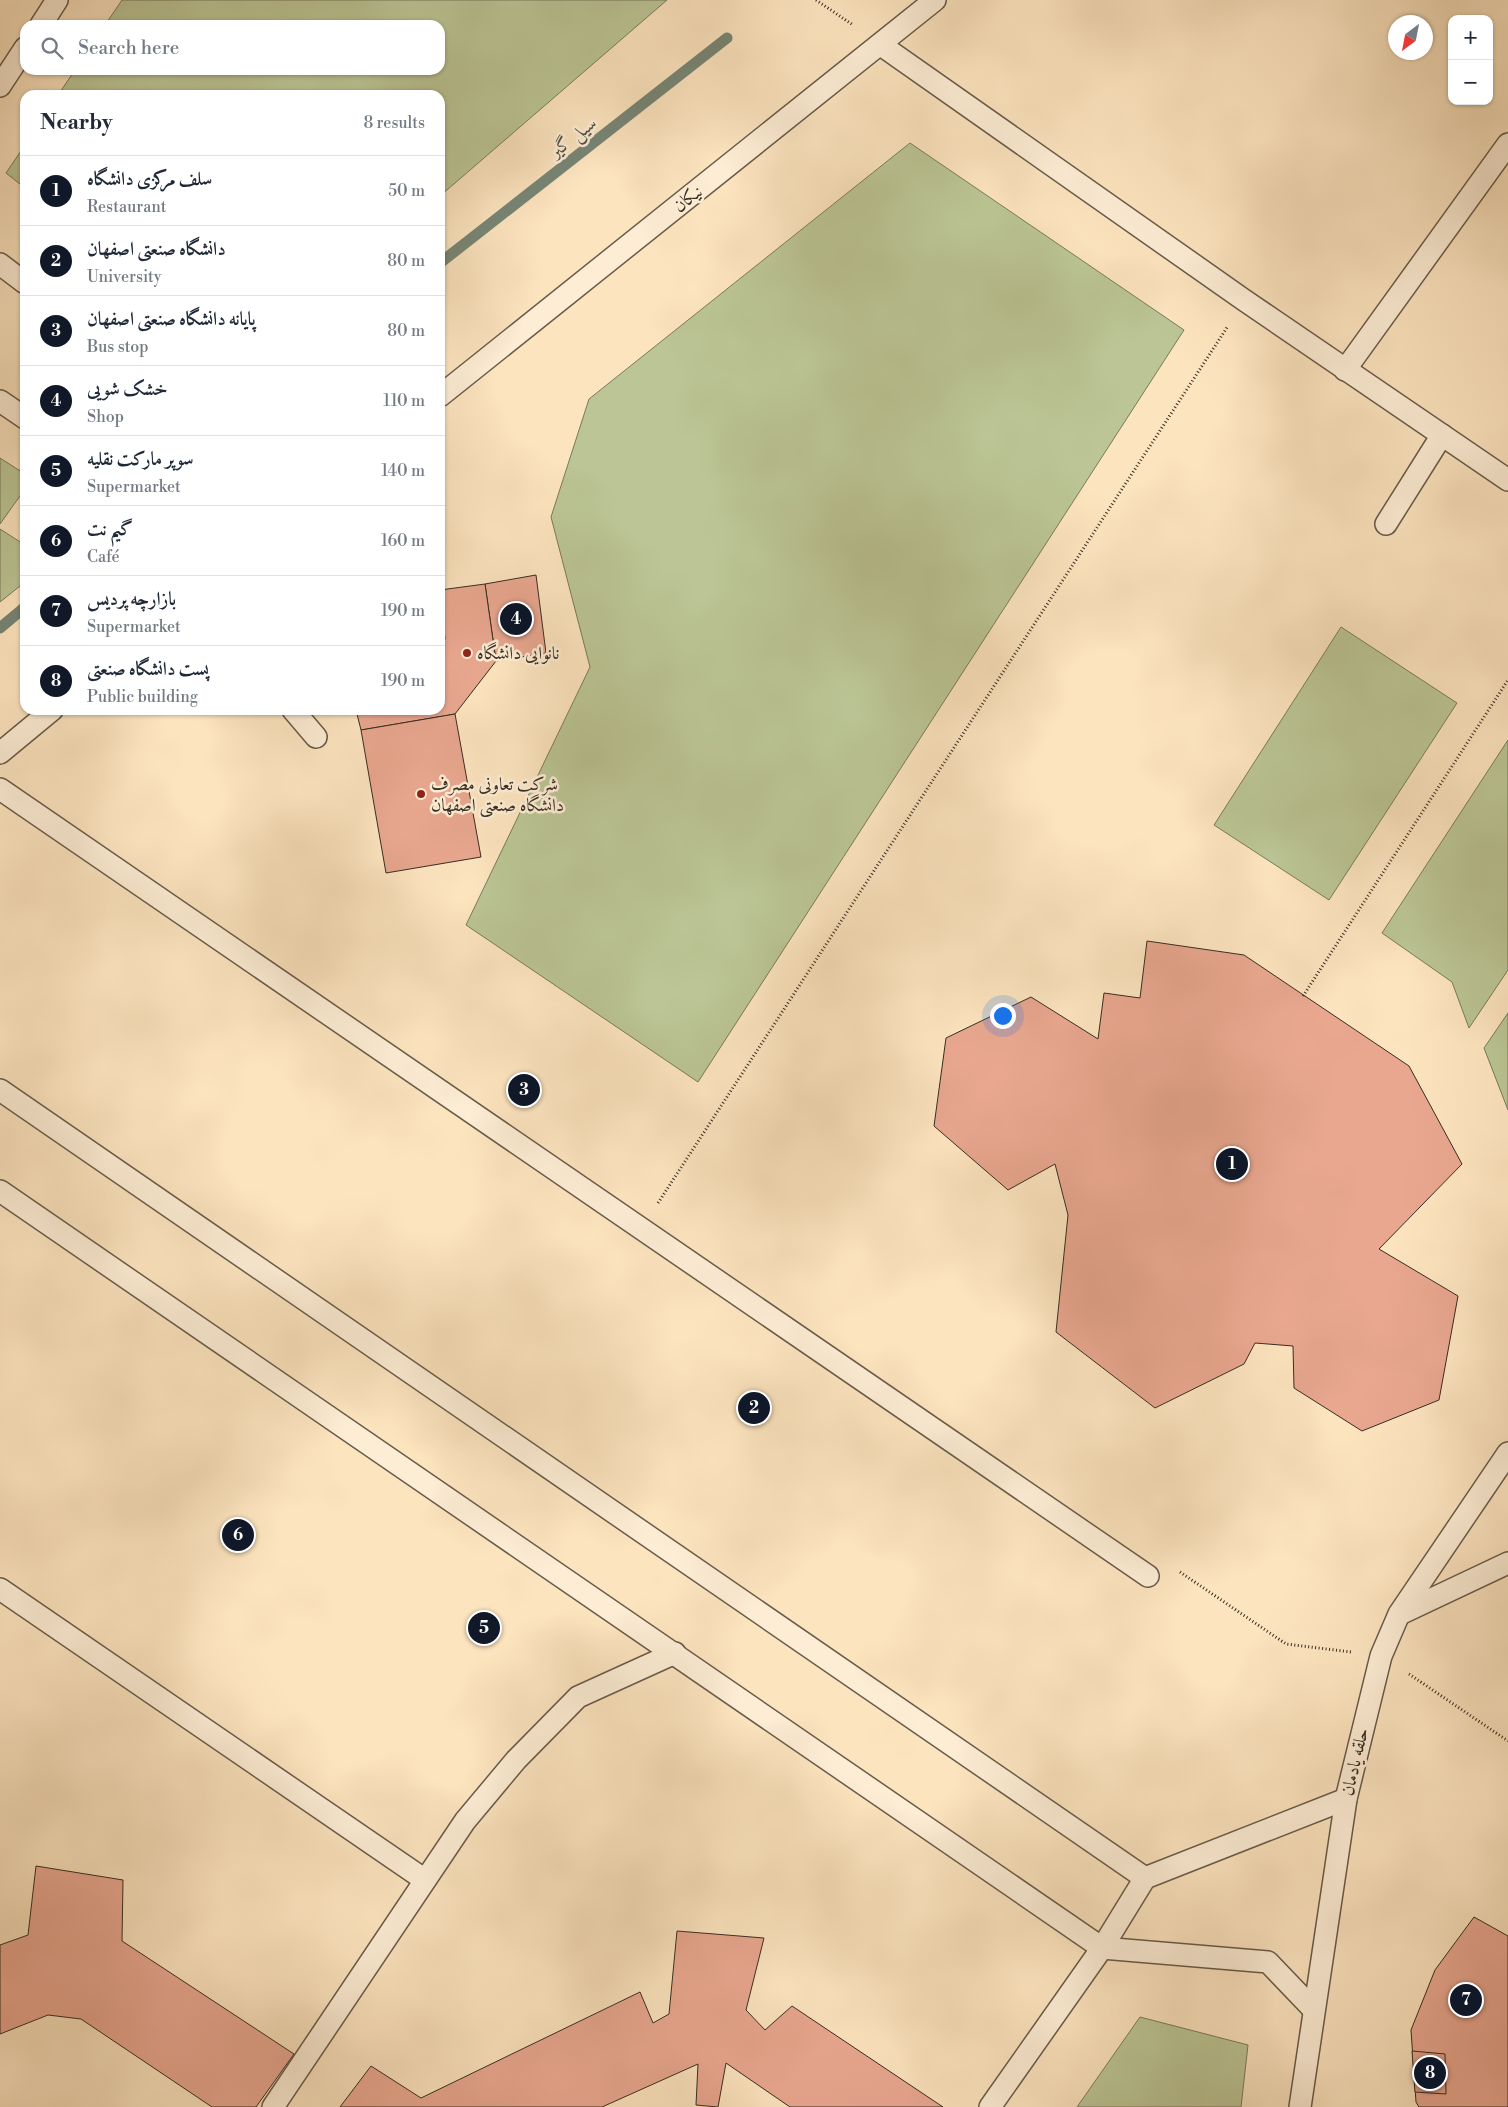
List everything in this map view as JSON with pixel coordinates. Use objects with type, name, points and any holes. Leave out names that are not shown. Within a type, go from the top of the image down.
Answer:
[{"type":"lane","points":[[44,20],[57,0]]},
{"type":"lane","name":"نیکان","points":[[445,392],[935,0]]},
{"type":"lane","points":[[881,45],[1244,300],[1508,480]]},
{"type":"lane","points":[[0,86],[20,56]]},
{"type":"lane","points":[[1345,370],[1508,144]]},
{"type":"lane","points":[[0,264],[20,279]]},
{"type":"lane","points":[[0,401],[20,415]]},
{"type":"lane","points":[[1386,524],[1442,435]]},
{"type":"lane","points":[[0,752],[46,715]]},
{"type":"lane","points":[[297,715],[316,737]]},
{"type":"lane","points":[[0,789],[1148,1576]]},
{"type":"lane","points":[[0,1090],[1145,1878]]},
{"type":"lane","points":[[0,1191],[1102,1948],[1268,1962],[1313,2009]]},
{"type":"lane","name":"حلقه یادمان","points":[[1300,2107],[1313,2009],[1346,1799],[1381,1656],[1399,1614],[1508,1453]]},
{"type":"lane","points":[[1399,1614],[1508,1563]]},
{"type":"lane","points":[[0,1589],[425,1880]]},
{"type":"lane","points":[[273,2107],[466,1821],[516,1760],[578,1697],[675,1654]]},
{"type":"lane","points":[[990,2107],[1102,1948],[1145,1878],[1346,1799]]},
{"type":"path","points":[[816,0],[881,45]]},
{"type":"path","points":[[642,1229],[1244,300]]},
{"type":"path","points":[[1303,996],[1508,680]]},
{"type":"path","points":[[1148,1576],[1159,1558],[1286,1644],[1381,1656],[1508,1741]]},
{"type":"green space","points":[[122,0],[667,0],[445,192],[445,90],[61,90],[72,75],[445,75],[445,20],[108,20]]},
{"type":"green space","points":[[910,143],[1184,330],[698,1082],[466,925],[590,667],[551,517],[589,399]]},
{"type":"green space","points":[[20,152],[20,184],[6,173]]},
{"type":"green space","points":[[0,458],[20,471],[20,496],[0,524]]},
{"type":"green space","points":[[0,529],[20,542],[20,586],[0,602]]},
{"type":"green space","points":[[1341,627],[1457,703],[1329,900],[1214,825]]},
{"type":"green space","points":[[1508,740],[1508,970],[1469,1028],[1452,982],[1382,933]]},
{"type":"green space","points":[[1508,1013],[1508,1110],[1484,1048]]},
{"type":"green space","points":[[1140,2017],[1248,2045],[1241,2107],[1077,2107]]},
{"type":"building","points":[[536,575],[546,653],[496,661],[485,584]]},
{"type":"building","name":"نانوایی دانشگاه","points":[[485,584],[496,661],[455,714],[361,730],[357,715],[445,715],[445,589]]},
{"type":"building","name":"شرکت تعاونی مصرف دانشگاه صنعتی اصفهان","points":[[455,714],[481,857],[386,873],[361,730]]},
{"type":"building","points":[[1147,941],[1244,955],[1409,1066],[1462,1164],[1379,1249],[1458,1296],[1439,1400],[1362,1431],[1294,1388],[1293,1346],[1255,1343],[1244,1364],[1155,1408],[1056,1332],[1068,1215],[1055,1164],[1008,1190],[934,1126],[946,1038],[1031,997],[1098,1039],[1104,993],[1140,998]]},
{"type":"building","points":[[36,1866],[123,1880],[122,1941],[294,2054],[256,2107],[212,2107],[81,2019],[48,2015],[0,2034],[0,1945],[28,1935]]},
{"type":"building","points":[[1474,1917],[1508,1936],[1508,2107],[1419,2107],[1416,2102],[1411,2030],[1435,1970]]},
{"type":"building","points":[[677,1931],[764,1938],[746,2010],[765,2030],[792,2006],[943,2107],[790,2107],[726,2063],[718,2107],[696,2105],[698,2064],[602,2107],[340,2107],[371,2066],[421,2098],[640,1992],[653,2023],[669,2014]]},
{"type":"building","points":[[1412,2051],[1445,2054],[1446,2094],[1415,2092]]},
{"type":"waterway","name":"سیل گیر","points":[[445,259],[727,38]]},
{"type":"waterway","name":"سیل گیر","points":[[0,628],[20,611]]},
{"type":"place","name":"خشک شویی","points":[[516,619]]},
{"type":"place","name":"نانوایی دانشگاه","points":[[467,653]]},
{"type":"place","name":"شرکت تعاونی مصرف دانشگاه صنعتی اصفهان","points":[[421,794]]},
{"type":"place","name":"پایانه دانشگاه صنعتی اصفهان","points":[[524,1090]]},
{"type":"place","name":"سلف مرکزی دانشگاه","points":[[1232,1164]]},
{"type":"place","name":"دانشگاه صنعتی اصفهان","points":[[754,1408]]},
{"type":"place","name":"گیم نت","points":[[238,1535]]},
{"type":"place","name":"سوپر مارکت نقلیه","points":[[484,1628]]},
{"type":"place","name":"بازارچه پردیس","points":[[1466,2000]]},
{"type":"place","name":"پست دانشگاه صنعتی","points":[[1430,2073]]}]
